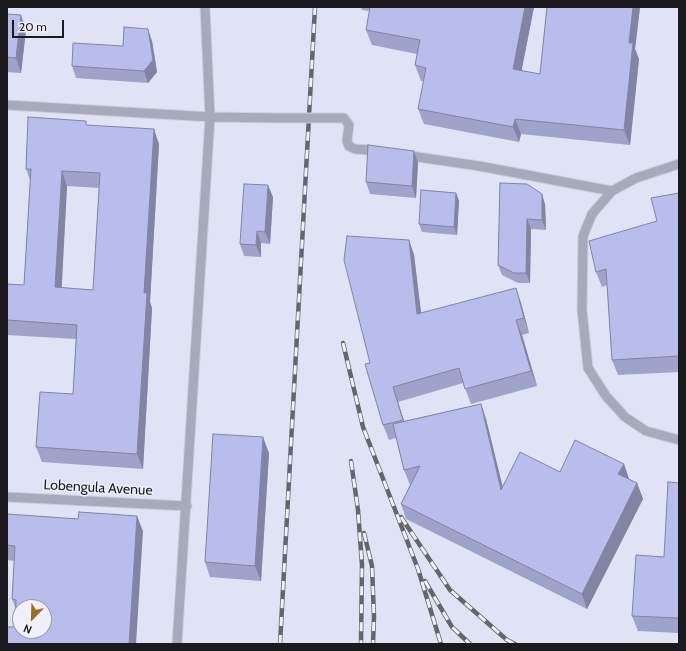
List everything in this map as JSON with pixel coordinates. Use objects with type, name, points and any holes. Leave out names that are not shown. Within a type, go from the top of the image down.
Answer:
[{"type":"lane","points":[[177,644],[187,506],[210,117],[205,7]]},
{"type":"lane","points":[[7,105],[210,117],[344,118],[349,125],[347,141],[349,146],[355,149],[373,151]]},
{"type":"lane","points":[[392,154],[479,166],[612,191]]},
{"type":"lane","points":[[679,164],[636,178],[612,191],[592,214],[583,236],[582,310],[588,368],[606,396],[625,417],[646,431],[679,440]]},
{"type":"lane","name":"Lobengula Avenue","points":[[7,497],[187,506]]},
{"type":"shaded area","points":[[7,7],[679,7],[679,644],[7,644]]},
{"type":"building","points":[[370,7],[525,7],[513,69],[540,74],[547,7],[633,7],[629,43],[633,43],[624,130],[515,119],[513,127],[418,109],[426,68],[415,65],[420,40],[366,30]]},
{"type":"building","points":[[7,14],[21,15],[16,58],[7,57]]},
{"type":"building","points":[[124,27],[148,29],[153,60],[144,71],[72,66],[73,43],[123,46]]},
{"type":"building","points":[[28,117],[86,121],[86,125],[154,129],[144,293],[147,293],[137,454],[36,447],[40,392],[73,394],[77,325],[7,320],[7,284],[24,285],[31,169],[26,169]],"holes":[[[62,171],[100,173],[93,290],[55,287]]]},
{"type":"building","points":[[368,145],[414,151],[412,186],[366,182]]},
{"type":"building","points":[[500,183],[527,184],[542,194],[542,220],[527,219],[526,273],[514,273],[498,265]]},
{"type":"building","points":[[244,184],[268,185],[265,232],[257,231],[256,245],[240,244]]},
{"type":"building","points":[[421,190],[456,193],[454,227],[419,224]]},
{"type":"building","points":[[679,193],[679,356],[612,360],[606,269],[596,272],[589,241],[657,221],[651,198]]},
{"type":"building","points":[[347,236],[409,240],[417,314],[516,288],[524,318],[516,320],[531,371],[465,389],[459,368],[393,387],[403,420],[383,425],[365,364],[370,363],[344,260]]},
{"type":"building","points":[[481,404],[501,490],[520,452],[560,472],[575,440],[624,464],[618,474],[637,483],[582,594],[401,504],[420,466],[404,470],[393,424]]},
{"type":"building","points":[[213,434],[263,437],[255,566],[205,562]]},
{"type":"building","points":[[668,482],[679,483],[679,618],[632,616],[636,555],[664,557]]},
{"type":"building","points":[[79,512],[137,516],[129,644],[7,644],[7,627],[12,627],[12,639],[52,639],[52,599],[12,599],[15,546],[7,545],[7,514],[78,519]]},
{"type":"railway","points":[[280,644],[315,7]]},
{"type":"railway","points":[[343,343],[363,427],[418,569],[441,644]]},
{"type":"railway","points":[[351,461],[358,510],[362,565],[361,644]]},
{"type":"railway","points":[[401,517],[450,590],[507,640],[515,644]]},
{"type":"railway","points":[[364,533],[372,566],[374,617],[373,644]]},
{"type":"railway","points":[[425,581],[452,627],[470,644]]}]
